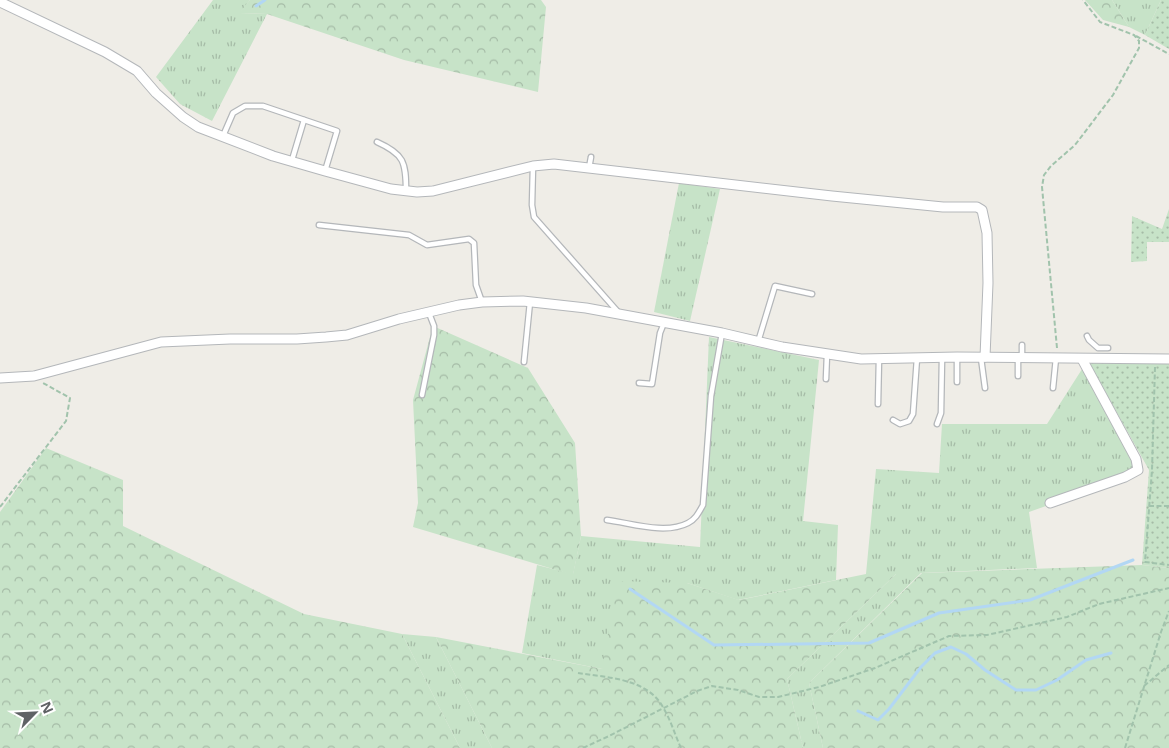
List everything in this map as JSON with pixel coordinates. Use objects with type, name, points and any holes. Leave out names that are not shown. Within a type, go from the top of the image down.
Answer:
[{"type":"street","points":[[0,2],[105,52],[137,71],[156,93],[183,117],[198,127],[273,156],[392,189],[432,191],[533,166],[554,164],[823,195],[943,207],[977,207],[982,210],[987,233],[988,292],[983,357]]},
{"type":"street","points":[[0,378],[34,376],[161,342],[230,338],[297,339],[348,335],[399,319],[459,305],[482,302],[530,302],[586,308],[758,342],[861,359],[957,357],[1169,359]]},
{"type":"street","points":[[1050,502],[1125,477],[1138,470],[1136,460],[1082,359]]},
{"type":"lane","points":[[223,136],[233,113],[245,106],[263,106],[337,131],[325,171]]},
{"type":"lane","points":[[292,160],[304,120]]},
{"type":"lane","points":[[377,142],[392,149],[401,157],[406,167],[406,191]]},
{"type":"lane","points":[[589,169],[591,158]]},
{"type":"lane","points":[[533,166],[532,205],[534,217],[620,314]]},
{"type":"lane","points":[[319,224],[409,235],[427,245],[469,239],[474,243],[476,285],[482,302]]},
{"type":"lane","points":[[758,342],[775,286],[812,294]]},
{"type":"lane","points":[[524,362],[530,302]]},
{"type":"lane","points":[[422,395],[434,336],[434,326],[429,313]]},
{"type":"lane","points":[[639,383],[652,384],[660,333],[664,323]]},
{"type":"lane","points":[[607,520],[660,528],[677,527],[690,522],[700,511],[703,505],[706,483],[711,396],[722,334]]},
{"type":"lane","points":[[1087,336],[1098,348],[1108,348]]},
{"type":"lane","points":[[1018,376],[1022,345]]},
{"type":"lane","points":[[1098,348],[1098,359]]},
{"type":"lane","points":[[826,379],[827,354]]},
{"type":"lane","points":[[957,357],[957,382]]},
{"type":"lane","points":[[983,357],[985,388]]},
{"type":"lane","points":[[878,404],[879,358]]},
{"type":"lane","points":[[893,420],[900,424],[909,421],[913,414],[917,358]]},
{"type":"lane","points":[[938,424],[941,413],[942,358]]},
{"type":"lane","points":[[1052,388],[1057,358]]},
{"type":"path","points":[[1083,0],[1100,22],[1134,35],[1169,54]]},
{"type":"path","points":[[1057,358],[1042,187],[1044,175],[1051,166],[1075,145],[1113,95],[1139,48],[1139,41],[1134,35]]},
{"type":"path","points":[[1155,359],[1150,506],[1145,562],[1169,565]]},
{"type":"path","points":[[0,507],[66,421],[70,398],[44,384],[34,376]]},
{"type":"path","points":[[1150,506],[1169,506]]},
{"type":"path","points":[[583,748],[696,691],[712,686],[738,690],[759,698],[778,697],[819,687],[875,668],[949,636],[987,635],[1067,616],[1099,604],[1169,588]]},
{"type":"path","points":[[1125,748],[1169,611]]},
{"type":"path","points":[[1144,686],[1169,665]]},
{"type":"path","points":[[578,672],[617,679],[644,687],[657,698],[664,708],[681,748]]},
{"type":"green space","points":[[213,0],[250,0],[240,13],[267,14],[212,121],[180,104],[156,77]]},
{"type":"green space","points":[[250,0],[541,0],[546,7],[538,92],[404,60],[267,14],[239,13]]},
{"type":"green space","points":[[1085,0],[1112,0],[1129,27],[1103,20]]},
{"type":"green space","points":[[1112,0],[1161,0],[1145,35],[1129,27]]},
{"type":"green space","points":[[1161,0],[1169,0],[1169,49],[1145,35]]},
{"type":"green space","points":[[679,183],[720,189],[690,321],[654,312]]},
{"type":"green space","points":[[1169,209],[1169,242],[1147,242],[1147,261],[1131,262],[1132,216],[1162,229]]},
{"type":"green space","points":[[433,326],[528,368],[575,443],[581,536],[573,575],[413,527],[418,503],[413,400]]},
{"type":"green space","points":[[709,337],[819,360],[803,521],[838,525],[836,580],[738,600],[687,583],[602,669],[522,653],[537,565],[573,574],[581,536],[700,547]]},
{"type":"green space","points":[[1089,363],[1169,364],[1169,568],[1142,565],[1149,470]]},
{"type":"green space","points":[[1084,366],[1142,472],[1029,512],[1037,568],[921,573],[809,683],[823,748],[803,748],[787,679],[896,574],[866,574],[876,469],[939,473],[942,424],[1047,424]]},
{"type":"green space","points":[[46,448],[123,480],[123,526],[304,614],[402,634],[460,748],[0,748],[0,512]]},
{"type":"green space","points":[[1142,565],[1169,568],[1169,748],[823,748],[809,683],[922,573]]},
{"type":"green space","points":[[897,573],[787,679],[803,748],[492,748],[436,637],[602,669],[617,581],[687,583],[739,600],[866,574]]},
{"type":"green space","points":[[402,634],[436,637],[492,748],[460,748]]},
{"type":"waterway","points":[[256,6],[265,0]]},
{"type":"waterway","points":[[630,589],[714,645],[869,643],[939,613],[1030,600],[1133,560]]},
{"type":"waterway","points":[[858,711],[878,720],[889,709],[921,667],[935,653],[951,647],[966,654],[985,670],[1016,690],[1036,690],[1057,680],[1086,660],[1111,653]]}]
